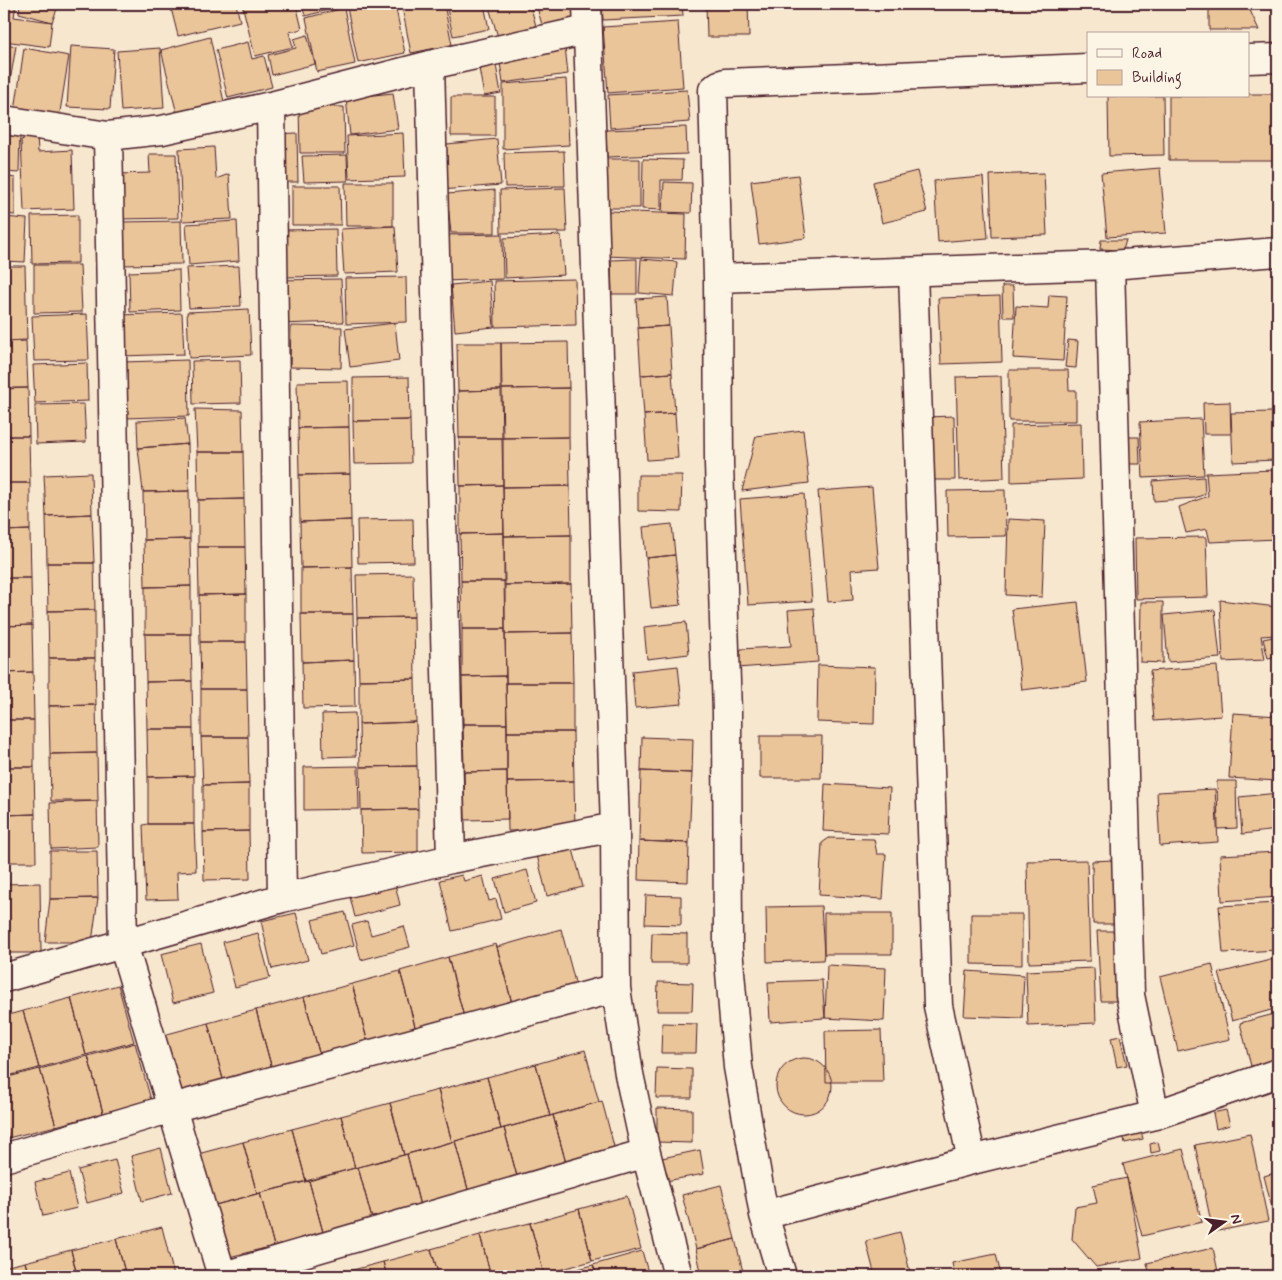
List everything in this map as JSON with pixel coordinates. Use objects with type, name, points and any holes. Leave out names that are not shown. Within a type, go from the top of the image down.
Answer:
[{"type":"street","points":[[4,120],[108,136],[162,130],[271,106],[430,66],[587,17],[615,827],[616,988],[630,1074],[646,1153],[678,1276]]},
{"type":"street","points":[[1250,59],[1278,58]]},
{"type":"street","points":[[430,66],[451,858]]},
{"type":"street","points":[[782,1276],[764,1215],[738,1067],[728,948],[727,713],[719,464],[718,278],[713,90],[725,83],[1087,68]]},
{"type":"street","points":[[271,106],[282,898]]},
{"type":"street","points":[[108,136],[123,944],[223,1276],[646,1153]]},
{"type":"street","points":[[718,278],[1110,265],[1278,252]]},
{"type":"street","points":[[1110,265],[1130,995],[1154,1115]]},
{"type":"street","points":[[913,272],[938,1006],[972,1160]]},
{"type":"street","points":[[4,978],[282,898],[451,858],[615,827]]},
{"type":"street","points":[[4,1158],[172,1108],[616,988]]},
{"type":"street","points":[[764,1215],[972,1160],[1154,1115],[1278,1074]]},
{"type":"building","points":[[4,4],[16,4],[14,17],[52,22],[49,47],[4,41]]},
{"type":"building","points":[[20,4],[59,4],[52,22],[19,13]]},
{"type":"building","points":[[170,4],[236,4],[240,21],[178,36]]},
{"type":"building","points":[[242,4],[296,4],[302,29],[289,32],[293,47],[255,56]]},
{"type":"building","points":[[302,4],[351,4],[305,16]]},
{"type":"building","points":[[361,4],[395,4],[405,53],[358,63],[347,7]]},
{"type":"building","points":[[416,4],[444,4],[452,45],[411,53],[402,7]]},
{"type":"building","points":[[446,4],[484,4],[489,29],[453,36]]},
{"type":"building","points":[[488,4],[530,4],[536,26],[498,37]]},
{"type":"building","points":[[536,4],[574,4],[578,19],[543,28]]},
{"type":"building","points":[[602,4],[682,4],[683,16],[603,20]]},
{"type":"building","points":[[706,4],[748,4],[749,37],[707,37]]},
{"type":"building","points":[[1209,4],[1236,4],[1236,7],[1249,8],[1259,30],[1209,30]]},
{"type":"building","points":[[344,8],[355,64],[317,72],[306,18]]},
{"type":"building","points":[[678,22],[683,87],[608,93],[603,27]]},
{"type":"building","points":[[307,35],[315,64],[272,75],[268,55],[296,48],[294,39]]},
{"type":"building","points":[[210,37],[224,102],[177,114],[161,50]]},
{"type":"building","points":[[248,42],[252,59],[264,56],[272,87],[228,98],[216,50]]},
{"type":"building","points":[[4,44],[16,46],[6,105],[4,105]]},
{"type":"building","points":[[71,46],[114,49],[110,109],[67,107]]},
{"type":"building","points":[[565,46],[568,74],[503,83],[499,56]]},
{"type":"building","points":[[24,48],[69,56],[59,118],[15,111]]},
{"type":"building","points":[[160,48],[164,108],[121,111],[117,51]]},
{"type":"building","points":[[496,65],[501,93],[484,96],[479,68]]},
{"type":"building","points":[[566,79],[569,145],[503,149],[503,84]]},
{"type":"building","points":[[687,90],[690,122],[610,128],[608,95]]},
{"type":"building","points":[[393,93],[398,129],[350,135],[346,98]]},
{"type":"building","points":[[1250,94],[1278,94],[1278,160],[1169,160],[1169,98],[1250,98]]},
{"type":"building","points":[[451,97],[495,97],[495,136],[451,136]]},
{"type":"building","points":[[1108,98],[1163,98],[1164,155],[1109,156]]},
{"type":"building","points":[[299,106],[344,107],[345,153],[300,153]]},
{"type":"building","points":[[686,127],[687,154],[607,157],[606,130]]},
{"type":"building","points":[[4,132],[20,132],[19,173],[4,172]]},
{"type":"building","points":[[297,133],[298,182],[274,182],[273,134]]},
{"type":"building","points":[[403,133],[405,177],[349,179],[347,136]]},
{"type":"building","points":[[37,134],[38,152],[72,150],[74,209],[24,211],[21,140]]},
{"type":"building","points":[[497,139],[501,185],[441,190],[437,145]]},
{"type":"building","points":[[214,147],[216,179],[229,174],[232,219],[182,221],[179,149]]},
{"type":"building","points":[[564,151],[565,186],[505,187],[504,153]]},
{"type":"building","points":[[149,154],[176,154],[178,218],[119,219],[117,174],[150,173]]},
{"type":"building","points":[[347,155],[348,181],[304,182],[302,156]]},
{"type":"building","points":[[603,159],[640,159],[640,208],[603,208]]},
{"type":"building","points":[[643,159],[683,160],[682,180],[661,180],[661,210],[642,209]]},
{"type":"building","points":[[1160,168],[1166,233],[1107,237],[1101,173]]},
{"type":"building","points":[[917,171],[927,212],[882,223],[873,182]]},
{"type":"building","points":[[1044,173],[1047,235],[992,237],[990,175]]},
{"type":"building","points":[[798,175],[806,238],[759,244],[751,181]]},
{"type":"building","points":[[4,176],[15,178],[15,215],[4,214]]},
{"type":"building","points":[[983,177],[988,238],[938,242],[934,181]]},
{"type":"building","points":[[664,182],[692,183],[691,213],[662,212]]},
{"type":"building","points":[[345,183],[393,183],[393,226],[346,226]]},
{"type":"building","points":[[292,186],[340,186],[341,225],[292,225]]},
{"type":"building","points":[[565,188],[567,232],[501,233],[500,190]]},
{"type":"building","points":[[495,190],[495,233],[451,233],[447,194]]},
{"type":"building","points":[[607,211],[686,214],[685,259],[605,256]]},
{"type":"building","points":[[78,215],[78,263],[32,264],[31,216]]},
{"type":"building","points":[[4,217],[27,219],[25,262],[4,261]]},
{"type":"building","points":[[181,221],[182,264],[120,265],[119,222]]},
{"type":"building","points":[[237,221],[239,261],[189,265],[186,224]]},
{"type":"building","points":[[395,226],[398,272],[344,274],[341,229]]},
{"type":"building","points":[[336,229],[337,276],[285,277],[284,230]]},
{"type":"building","points":[[502,234],[503,279],[443,281],[442,235]]},
{"type":"building","points":[[561,235],[564,275],[505,278],[504,238]]},
{"type":"building","points":[[1101,240],[1126,240],[1123,250],[1100,249]]},
{"type":"building","points":[[637,259],[637,294],[612,294],[611,260]]},
{"type":"building","points":[[641,259],[677,262],[674,296],[639,293]]},
{"type":"building","points":[[34,265],[80,265],[82,312],[34,313]]},
{"type":"building","points":[[4,266],[25,266],[27,340],[4,341]]},
{"type":"building","points":[[239,266],[241,306],[189,308],[186,268]]},
{"type":"building","points":[[179,270],[180,310],[130,312],[129,272]]},
{"type":"building","points":[[406,277],[407,322],[346,324],[345,278]]},
{"type":"building","points":[[341,279],[343,322],[278,324],[277,280]]},
{"type":"building","points":[[575,279],[576,325],[495,327],[494,281]]},
{"type":"building","points":[[490,281],[494,327],[455,331],[451,285]]},
{"type":"building","points":[[1002,286],[1013,286],[1014,317],[1003,317]]},
{"type":"building","points":[[1049,295],[1067,296],[1063,361],[1013,358],[1016,306],[1048,308]]},
{"type":"building","points":[[1000,296],[1002,362],[941,364],[938,298]]},
{"type":"building","points":[[667,297],[669,326],[638,328],[636,299]]},
{"type":"building","points":[[249,309],[251,355],[189,358],[187,312]]},
{"type":"building","points":[[182,313],[184,354],[121,356],[119,315]]},
{"type":"building","points":[[87,314],[89,360],[34,361],[32,316]]},
{"type":"building","points":[[395,323],[399,361],[350,367],[345,329]]},
{"type":"building","points":[[291,326],[342,327],[341,368],[290,367]]},
{"type":"building","points":[[669,326],[672,373],[641,375],[638,328]]},
{"type":"building","points":[[1068,340],[1078,341],[1076,368],[1065,367]]},
{"type":"building","points":[[26,341],[28,388],[4,388],[4,342]]},
{"type":"building","points":[[568,342],[569,388],[502,389],[501,343]]},
{"type":"building","points":[[457,343],[501,343],[501,390],[458,391]]},
{"type":"building","points":[[188,360],[189,416],[125,418],[123,362]]},
{"type":"building","points":[[240,360],[241,403],[193,404],[192,361]]},
{"type":"building","points":[[87,363],[88,401],[35,403],[33,365]]},
{"type":"building","points":[[1009,370],[1068,370],[1069,390],[1076,390],[1076,421],[1009,421]]},
{"type":"building","points":[[672,373],[675,413],[644,415],[641,375]]},
{"type":"building","points":[[1001,376],[1004,478],[959,480],[956,377]]},
{"type":"building","points":[[409,377],[410,420],[353,421],[353,378]]},
{"type":"building","points":[[348,381],[349,427],[298,428],[297,382]]},
{"type":"building","points":[[28,388],[29,436],[4,436],[4,389]]},
{"type":"building","points":[[569,388],[569,437],[503,438],[502,389]]},
{"type":"building","points":[[501,390],[502,438],[459,438],[458,391]]},
{"type":"building","points":[[1230,402],[1231,434],[1204,434],[1203,403]]},
{"type":"building","points":[[84,404],[86,442],[36,444],[35,405]]},
{"type":"building","points":[[195,409],[242,410],[243,452],[197,452]]},
{"type":"building","points":[[1273,412],[1275,460],[1233,462],[1231,413]]},
{"type":"building","points":[[675,413],[678,458],[647,460],[644,415]]},
{"type":"building","points":[[954,416],[955,480],[927,480],[925,417]]},
{"type":"building","points":[[185,418],[188,444],[138,448],[137,421]]},
{"type":"building","points":[[1201,419],[1204,475],[1143,478],[1140,422]]},
{"type":"building","points":[[410,420],[411,463],[354,464],[353,421]]},
{"type":"building","points":[[1081,423],[1082,479],[1011,482],[1011,425]]},
{"type":"building","points":[[349,427],[350,474],[299,475],[298,428]]},
{"type":"building","points":[[803,430],[809,483],[742,491],[756,436]]},
{"type":"building","points":[[4,436],[29,436],[30,483],[4,483]]},
{"type":"building","points":[[569,437],[570,486],[503,487],[503,438]]},
{"type":"building","points":[[1123,437],[1139,437],[1140,464],[1124,464]]},
{"type":"building","points":[[459,438],[502,438],[503,485],[460,486]]},
{"type":"building","points":[[188,444],[189,491],[143,492],[138,448]]},
{"type":"building","points":[[197,452],[243,452],[244,499],[198,500]]},
{"type":"building","points":[[1273,470],[1277,539],[1210,542],[1207,529],[1186,533],[1179,507],[1208,496],[1206,473]]},
{"type":"building","points":[[91,473],[92,514],[46,516],[44,475]]},
{"type":"building","points":[[350,474],[351,520],[300,522],[299,475]]},
{"type":"building","points":[[638,475],[682,475],[681,512],[638,511]]},
{"type":"building","points":[[1204,477],[1205,494],[1195,498],[1154,501],[1153,481]]},
{"type":"building","points":[[4,483],[30,483],[30,530],[4,531]]},
{"type":"building","points":[[503,485],[504,533],[460,534],[460,486]]},
{"type":"building","points":[[570,486],[571,535],[504,536],[503,487]]},
{"type":"building","points":[[872,487],[879,568],[851,570],[853,600],[828,602],[818,491]]},
{"type":"building","points":[[1005,490],[1006,536],[948,537],[947,491]]},
{"type":"building","points":[[189,491],[190,539],[144,540],[143,492]]},
{"type":"building","points":[[804,494],[812,601],[748,605],[740,499]]},
{"type":"building","points":[[244,499],[245,547],[198,547],[198,500]]},
{"type":"building","points":[[92,514],[94,563],[47,563],[46,516]]},
{"type":"building","points":[[413,519],[414,562],[358,563],[357,520]]},
{"type":"building","points":[[1008,519],[1045,521],[1042,597],[1006,595]]},
{"type":"building","points":[[351,520],[352,567],[301,568],[300,522]]},
{"type":"building","points":[[672,524],[675,555],[646,558],[643,527]]},
{"type":"building","points":[[30,530],[31,578],[4,578],[4,531]]},
{"type":"building","points":[[504,533],[504,581],[461,581],[460,534]]},
{"type":"building","points":[[571,535],[571,584],[505,585],[504,536]]},
{"type":"building","points":[[1206,537],[1208,597],[1136,599],[1135,538]]},
{"type":"building","points":[[190,539],[191,586],[145,587],[144,540]]},
{"type":"building","points":[[198,547],[245,547],[246,594],[199,595]]},
{"type":"building","points":[[675,555],[681,605],[651,608],[646,558]]},
{"type":"building","points":[[47,563],[94,563],[95,610],[48,611]]},
{"type":"building","points":[[352,567],[353,614],[301,614],[301,568]]},
{"type":"building","points":[[413,574],[414,617],[357,618],[356,575]]},
{"type":"building","points":[[4,578],[31,578],[32,625],[4,626]]},
{"type":"building","points":[[461,581],[504,581],[505,629],[462,629]]},
{"type":"building","points":[[571,584],[572,633],[505,634],[505,585]]},
{"type":"building","points":[[191,586],[191,634],[145,634],[145,587]]},
{"type":"building","points":[[246,594],[246,642],[200,642],[199,595]]},
{"type":"building","points":[[1220,600],[1276,607],[1276,635],[1261,636],[1265,660],[1223,662]]},
{"type":"building","points":[[1078,602],[1087,682],[1022,690],[1012,609]]},
{"type":"building","points":[[1141,602],[1163,602],[1163,663],[1140,662]]},
{"type":"building","points":[[814,608],[818,662],[737,668],[741,649],[791,646],[788,610]]},
{"type":"building","points":[[95,610],[95,658],[49,658],[48,611]]},
{"type":"building","points":[[1215,610],[1220,658],[1168,662],[1164,615]]},
{"type":"building","points":[[301,614],[353,614],[354,660],[302,662]]},
{"type":"building","points":[[414,617],[415,679],[359,680],[357,618]]},
{"type":"building","points":[[686,622],[689,654],[647,659],[644,627]]},
{"type":"building","points":[[32,625],[33,672],[4,673],[4,626]]},
{"type":"building","points":[[462,629],[505,629],[506,676],[462,677]]},
{"type":"building","points":[[572,633],[573,683],[506,683],[505,634]]},
{"type":"building","points":[[145,634],[191,634],[192,681],[146,682]]},
{"type":"building","points":[[1278,636],[1278,656],[1268,658],[1263,639]]},
{"type":"building","points":[[200,642],[246,642],[247,689],[201,689]]},
{"type":"building","points":[[49,658],[95,658],[96,705],[49,706]]},
{"type":"building","points":[[354,660],[355,707],[303,708],[302,662]]},
{"type":"building","points":[[818,665],[875,667],[874,724],[817,722]]},
{"type":"building","points":[[678,666],[682,704],[635,708],[632,671]]},
{"type":"building","points":[[1217,666],[1221,716],[1154,721],[1150,671]]},
{"type":"building","points":[[33,672],[34,720],[4,720],[4,673]]},
{"type":"building","points":[[506,676],[507,724],[463,724],[462,677]]},
{"type":"building","points":[[415,679],[416,722],[359,724],[359,680]]},
{"type":"building","points":[[192,681],[193,729],[147,729],[146,682]]},
{"type":"building","points":[[506,683],[573,683],[573,732],[507,732]]},
{"type":"building","points":[[201,689],[247,689],[248,737],[201,737]]},
{"type":"building","points":[[96,705],[97,753],[50,754],[49,706]]},
{"type":"building","points":[[355,713],[356,756],[323,757],[322,714]]},
{"type":"building","points":[[1233,713],[1278,716],[1278,781],[1229,778]]},
{"type":"building","points":[[4,720],[34,720],[34,767],[4,767]]},
{"type":"building","points":[[416,722],[417,766],[360,767],[359,724]]},
{"type":"building","points":[[463,724],[507,724],[507,771],[464,772]]},
{"type":"building","points":[[147,729],[193,729],[194,776],[148,777]]},
{"type":"building","points":[[507,732],[573,732],[574,781],[507,782]]},
{"type":"building","points":[[760,736],[822,736],[821,778],[760,778]]},
{"type":"building","points":[[201,737],[248,737],[249,784],[203,785]]},
{"type":"building","points":[[642,737],[693,739],[692,773],[641,771]]},
{"type":"building","points":[[97,753],[98,801],[51,801],[50,754]]},
{"type":"building","points":[[358,766],[359,809],[304,810],[304,767]]},
{"type":"building","points":[[417,766],[418,809],[361,810],[360,767]]},
{"type":"building","points":[[4,767],[34,767],[35,814],[4,815]]},
{"type":"building","points":[[507,771],[508,819],[465,820],[464,772]]},
{"type":"building","points":[[641,771],[692,773],[689,843],[639,841]]},
{"type":"building","points":[[194,776],[194,824],[148,824],[148,777]]},
{"type":"building","points":[[574,781],[575,830],[508,831],[507,782]]},
{"type":"building","points":[[1217,781],[1236,781],[1237,828],[1218,829]]},
{"type":"building","points":[[249,784],[249,831],[203,832],[203,785]]},
{"type":"building","points":[[825,784],[890,788],[888,834],[823,831]]},
{"type":"building","points":[[1215,789],[1218,842],[1160,846],[1157,792]]},
{"type":"building","points":[[1278,793],[1278,830],[1242,834],[1239,797]]},
{"type":"building","points":[[97,801],[98,847],[51,849],[50,803]]},
{"type":"building","points":[[418,809],[418,852],[362,853],[361,810]]},
{"type":"building","points":[[35,814],[36,862],[4,862],[4,815]]},
{"type":"building","points":[[194,824],[196,871],[177,872],[178,899],[146,900],[143,825]]},
{"type":"building","points":[[249,831],[250,879],[204,880],[203,832]]},
{"type":"building","points":[[570,838],[583,887],[547,896],[535,847]]},
{"type":"building","points":[[829,838],[874,839],[877,854],[886,854],[883,899],[819,895],[822,843]]},
{"type":"building","points":[[639,841],[689,843],[688,882],[638,880]]},
{"type":"building","points":[[50,851],[97,851],[98,898],[50,899]]},
{"type":"building","points":[[1278,852],[1278,897],[1222,901],[1220,855]]},
{"type":"building","points":[[1087,860],[1090,961],[1029,963],[1027,861]]},
{"type":"building","points":[[1113,860],[1115,924],[1093,924],[1092,861]]},
{"type":"building","points":[[527,870],[536,903],[504,912],[495,879]]},
{"type":"building","points":[[462,875],[464,881],[483,876],[489,901],[496,899],[501,919],[452,931],[440,880]]},
{"type":"building","points":[[394,880],[400,905],[355,917],[349,893]]},
{"type":"building","points":[[40,883],[41,953],[4,953],[4,884]]},
{"type":"building","points":[[646,895],[681,896],[681,925],[645,924]]},
{"type":"building","points":[[98,898],[92,942],[45,942],[50,899]]},
{"type":"building","points":[[1278,903],[1278,950],[1223,953],[1219,906]]},
{"type":"building","points":[[821,906],[823,960],[767,962],[766,907]]},
{"type":"building","points":[[345,912],[354,945],[321,954],[312,920]]},
{"type":"building","points":[[296,913],[308,960],[272,969],[261,921]]},
{"type":"building","points":[[824,913],[892,913],[892,954],[824,954]]},
{"type":"building","points":[[971,914],[1022,914],[1022,965],[971,964]]},
{"type":"building","points":[[367,921],[371,935],[404,926],[410,947],[361,960],[352,925]]},
{"type":"building","points":[[561,929],[576,986],[512,1003],[497,947]]},
{"type":"building","points":[[1097,931],[1118,931],[1121,1001],[1101,1001]]},
{"type":"building","points":[[258,933],[270,978],[235,987],[223,942]]},
{"type":"building","points":[[652,933],[687,934],[687,963],[651,963]]},
{"type":"building","points":[[201,944],[213,993],[173,1003],[161,954]]},
{"type":"building","points":[[496,944],[512,1003],[464,1017],[448,957]]},
{"type":"building","points":[[448,957],[464,1017],[416,1030],[400,971]]},
{"type":"building","points":[[1278,958],[1278,1008],[1232,1021],[1219,973]]},
{"type":"building","points":[[1212,964],[1230,1039],[1178,1051],[1160,977]]},
{"type":"building","points":[[827,965],[886,968],[884,1021],[825,1018]]},
{"type":"building","points":[[1094,968],[1096,1023],[1028,1026],[1026,971]]},
{"type":"building","points":[[400,971],[416,1030],[368,1043],[352,984]]},
{"type":"building","points":[[967,971],[1024,975],[1022,1018],[964,1016]]},
{"type":"building","points":[[822,980],[825,1018],[770,1022],[768,982]]},
{"type":"building","points":[[658,982],[693,983],[692,1011],[657,1011]]},
{"type":"building","points":[[352,984],[368,1043],[320,1056],[304,997]]},
{"type":"building","points":[[118,985],[134,1042],[86,1055],[71,998]]},
{"type":"building","points":[[304,997],[320,1056],[272,1069],[256,1010]]},
{"type":"building","points":[[71,998],[86,1055],[39,1068],[23,1011]]},
{"type":"building","points":[[256,1010],[272,1069],[224,1083],[208,1023]]},
{"type":"building","points":[[23,1011],[39,1068],[4,1077],[4,1016]]},
{"type":"building","points":[[1278,1013],[1278,1059],[1251,1066],[1240,1023]]},
{"type":"building","points":[[208,1023],[224,1083],[176,1096],[160,1036]]},
{"type":"building","points":[[662,1023],[697,1024],[696,1053],[661,1053]]},
{"type":"building","points":[[881,1030],[883,1082],[826,1082],[825,1031]]},
{"type":"building","points":[[1120,1036],[1127,1065],[1117,1067],[1111,1038]]},
{"type":"building","points":[[135,1043],[151,1100],[103,1113],[88,1056]]},
{"type":"building","points":[[585,1050],[599,1102],[550,1116],[536,1064]]},
{"type":"building","points":[[88,1056],[103,1113],[56,1126],[40,1069]]},
{"type":"building","points":[[798,1058],[810,1058],[820,1062],[828,1070],[832,1086],[828,1102],[820,1110],[810,1114],[798,1114],[788,1110],[780,1102],[776,1092],[776,1080],[780,1070],[788,1062]]},
{"type":"building","points":[[536,1064],[550,1116],[501,1129],[487,1077]]},
{"type":"building","points":[[657,1068],[692,1069],[692,1098],[656,1098]]},
{"type":"building","points":[[40,1069],[56,1126],[8,1138],[4,1122],[4,1078]]},
{"type":"building","points":[[487,1077],[501,1129],[452,1142],[438,1090]]},
{"type":"building","points":[[438,1090],[452,1142],[404,1155],[390,1103]]},
{"type":"building","points":[[602,1101],[616,1154],[567,1167],[553,1115]]},
{"type":"building","points":[[390,1103],[404,1155],[355,1168],[341,1116]]},
{"type":"building","points":[[657,1108],[692,1109],[692,1143],[657,1142]]},
{"type":"building","points":[[1226,1110],[1230,1125],[1216,1129],[1213,1113]]},
{"type":"building","points":[[1278,1112],[1278,1134],[1272,1114]]},
{"type":"building","points":[[553,1115],[567,1167],[518,1180],[504,1128]]},
{"type":"building","points":[[341,1116],[355,1168],[306,1181],[292,1129]]},
{"type":"building","points":[[4,1122],[8,1138],[4,1140]]},
{"type":"building","points":[[1139,1123],[1143,1139],[1125,1143],[1121,1127]]},
{"type":"building","points":[[504,1128],[518,1180],[469,1193],[455,1141]]},
{"type":"building","points":[[292,1129],[306,1181],[257,1194],[243,1142]]},
{"type":"building","points":[[1250,1134],[1268,1221],[1213,1232],[1195,1145]]},
{"type":"building","points":[[455,1141],[469,1193],[420,1206],[407,1154]]},
{"type":"building","points":[[243,1142],[257,1194],[208,1207],[194,1155]]},
{"type":"building","points":[[1158,1142],[1160,1151],[1151,1153],[1150,1144]]},
{"type":"building","points":[[161,1148],[172,1193],[142,1201],[131,1156]]},
{"type":"building","points":[[1183,1149],[1202,1222],[1142,1236],[1123,1164]]},
{"type":"building","points":[[700,1150],[704,1174],[666,1181],[662,1158]]},
{"type":"building","points":[[407,1154],[420,1206],[372,1219],[358,1167]]},
{"type":"building","points":[[115,1160],[124,1193],[87,1203],[78,1170]]},
{"type":"building","points":[[358,1167],[372,1219],[323,1232],[309,1181]]},
{"type":"building","points":[[1278,1172],[1278,1210],[1273,1212],[1264,1176]]},
{"type":"building","points":[[69,1173],[77,1208],[43,1216],[35,1182]]},
{"type":"building","points":[[1127,1178],[1142,1258],[1096,1267],[1072,1239],[1075,1207],[1097,1203],[1093,1185]]},
{"type":"building","points":[[309,1181],[323,1232],[274,1246],[260,1193]]},
{"type":"building","points":[[721,1185],[735,1239],[696,1249],[682,1195]]},
{"type":"building","points":[[260,1193],[274,1246],[225,1258],[211,1206]]},
{"type":"building","points":[[627,1196],[641,1249],[592,1261],[579,1209]]},
{"type":"building","points":[[579,1209],[592,1261],[544,1274],[530,1223]]},
{"type":"building","points":[[530,1223],[544,1274],[537,1276],[491,1276],[480,1235]]},
{"type":"building","points":[[162,1227],[174,1276],[126,1276],[116,1239]]},
{"type":"building","points":[[900,1232],[911,1276],[875,1276],[866,1241]]},
{"type":"building","points":[[480,1235],[491,1276],[439,1276],[431,1249]]},
{"type":"building","points":[[116,1239],[126,1276],[77,1276],[71,1250]]},
{"type":"building","points":[[735,1239],[744,1276],[702,1276],[696,1249]]},
{"type":"building","points":[[1213,1248],[1219,1276],[1150,1276],[1147,1263]]},
{"type":"building","points":[[431,1249],[439,1276],[387,1276],[383,1262]]},
{"type":"building","points":[[71,1250],[77,1276],[29,1276],[25,1262]]},
{"type":"building","points":[[642,1251],[649,1276],[597,1276],[593,1265]]},
{"type":"building","points":[[996,1254],[1001,1276],[955,1276],[952,1263]]},
{"type":"building","points":[[25,1262],[29,1276],[4,1276],[4,1267]]},
{"type":"building","points":[[383,1262],[387,1276],[334,1276],[334,1275]]},
{"type":"building","points":[[593,1265],[597,1276],[551,1276]]},
{"type":"building","points":[[859,1270],[861,1276],[836,1276]]},
{"type":"building","points":[[938,1272],[939,1276],[922,1276]]}]
